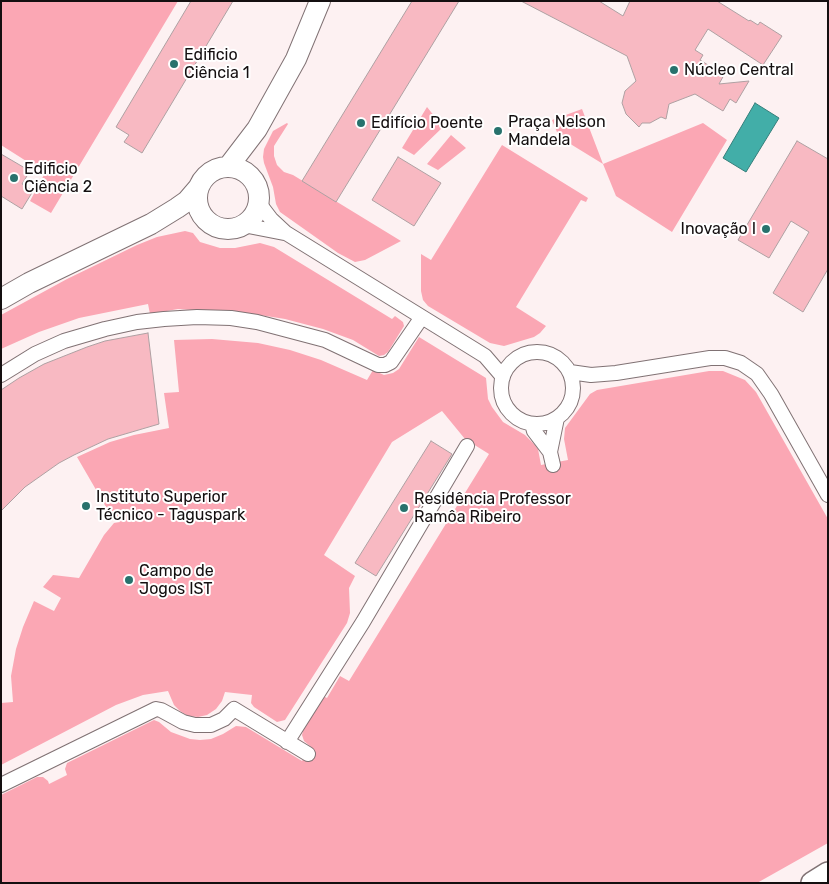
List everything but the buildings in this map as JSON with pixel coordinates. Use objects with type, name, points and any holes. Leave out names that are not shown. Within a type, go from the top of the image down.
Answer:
[{"type":"main road","points":[[228,167],[257,129],[296,59],[320,1]]},
{"type":"main road","points":[[151,224],[177,218],[192,218],[225,229],[243,225],[250,219],[256,211],[258,202],[258,194],[252,179],[251,158],[257,129]]},
{"type":"main road","points":[[1,299],[37,279],[151,224],[186,201],[199,186],[203,178],[210,172],[228,167],[241,170],[252,179]]},
{"type":"main road","points":[[199,186],[198,205],[208,222]]},
{"type":"main road","points":[[812,883],[828,873]]},
{"type":"street","points":[[258,202],[271,219],[286,233],[485,356],[503,377]]},
{"type":"street","points":[[243,225],[286,233]]},
{"type":"street","points":[[1,375],[35,354],[80,336],[137,322],[196,318],[231,318],[257,322],[325,340],[378,365],[385,365],[391,362],[422,317]]},
{"type":"street","points":[[535,351],[548,353],[560,358],[570,372],[573,382],[573,394],[568,407],[557,418],[541,424],[532,424],[517,418],[507,407],[502,392],[503,377],[507,367],[514,359],[535,351]]},
{"type":"street","points":[[485,356],[514,359]]},
{"type":"street","points":[[570,372],[591,375],[616,373],[710,358],[725,358],[741,363],[757,374],[771,394],[828,496]]},
{"type":"street","points":[[573,394],[588,382],[616,373]]},
{"type":"street","points":[[532,424],[534,432],[552,458],[557,418]]},
{"type":"street","points":[[286,742],[363,622],[467,446]]},
{"type":"street","points":[[1,784],[156,709],[195,726],[211,725],[224,719],[234,709],[308,754]]},
{"type":"shaded area","points":[[1,1],[178,1],[51,213],[30,201],[45,173],[1,145]]},
{"type":"shaded area","points":[[427,107],[443,127],[414,155],[402,148]]},
{"type":"shaded area","points":[[582,109],[603,164],[559,137],[552,120]]},
{"type":"shaded area","points":[[287,123],[274,146],[274,156],[277,165],[284,172],[293,175],[401,241],[365,260],[355,262],[338,253],[280,212],[263,157],[264,149],[273,131]]},
{"type":"shaded area","points":[[703,123],[727,140],[672,232],[616,196],[603,164]]},
{"type":"shaded area","points":[[451,135],[466,148],[438,170],[427,164]]},
{"type":"shaded area","points":[[502,145],[588,198],[586,202],[581,200],[516,307],[546,326],[534,337],[504,346],[490,343],[428,306],[423,300],[421,291],[421,254],[431,260]]},
{"type":"shaded area","points":[[185,231],[193,233],[200,242],[220,248],[235,248],[260,243],[274,247],[392,319],[395,316],[403,322],[404,326],[388,352],[379,356],[353,340],[323,329],[285,319],[260,315],[178,309],[150,314],[148,304],[79,318],[39,332],[1,349],[1,315],[67,279],[137,245],[157,237]]},
{"type":"shaded area","points":[[419,337],[486,378],[488,399],[492,407],[503,422],[525,435],[534,444],[538,449],[541,465],[568,460],[564,439],[565,428],[590,394],[597,390],[709,371],[723,371],[745,380],[756,392],[828,519],[828,843],[757,883],[1,883],[1,795],[37,777],[43,777],[49,784],[67,775],[65,769],[67,763],[154,720],[171,732],[190,739],[200,740],[211,739],[236,726],[246,727],[302,761],[311,747],[304,741],[302,735],[304,727],[323,696],[327,698],[340,676],[349,681],[489,454],[465,439],[442,411],[392,442],[324,555],[355,576],[349,588],[350,613],[347,623],[285,720],[277,722],[254,707],[251,703],[252,695],[225,692],[222,701],[216,709],[207,715],[198,717],[188,716],[174,705],[168,691],[143,695],[116,705],[1,765],[1,703],[13,702],[11,676],[16,649],[34,601],[54,611],[61,598],[43,587],[53,575],[79,578],[104,535],[114,523],[120,522],[106,507],[77,457],[110,442],[169,428],[164,393],[179,392],[174,340],[212,339],[258,343],[290,350],[321,360],[367,380],[373,370],[384,375],[399,369]]},
{"type":"water","points":[[755,103],[779,118],[746,172],[723,158]]},
{"type":"place","name":"Edificio Ciência 1","points":[[174,64]]},
{"type":"place","name":"Núcleo Central","points":[[674,70]]},
{"type":"place","name":"Edifício Poente","points":[[361,123]]},
{"type":"place","name":"Praça Nelson Mandela","points":[[498,131]]},
{"type":"place","name":"Edificio Ciência 2","points":[[14,178]]},
{"type":"place","name":"Inovação I","points":[[766,229]]},
{"type":"place","name":"Instituto Superior Técnico - Taguspark","points":[[86,506]]},
{"type":"place","name":"Residência Professor Ramôa Ribeiro","points":[[404,508]]},
{"type":"place","name":"Campo de Jogos IST","points":[[129,580]]}]
